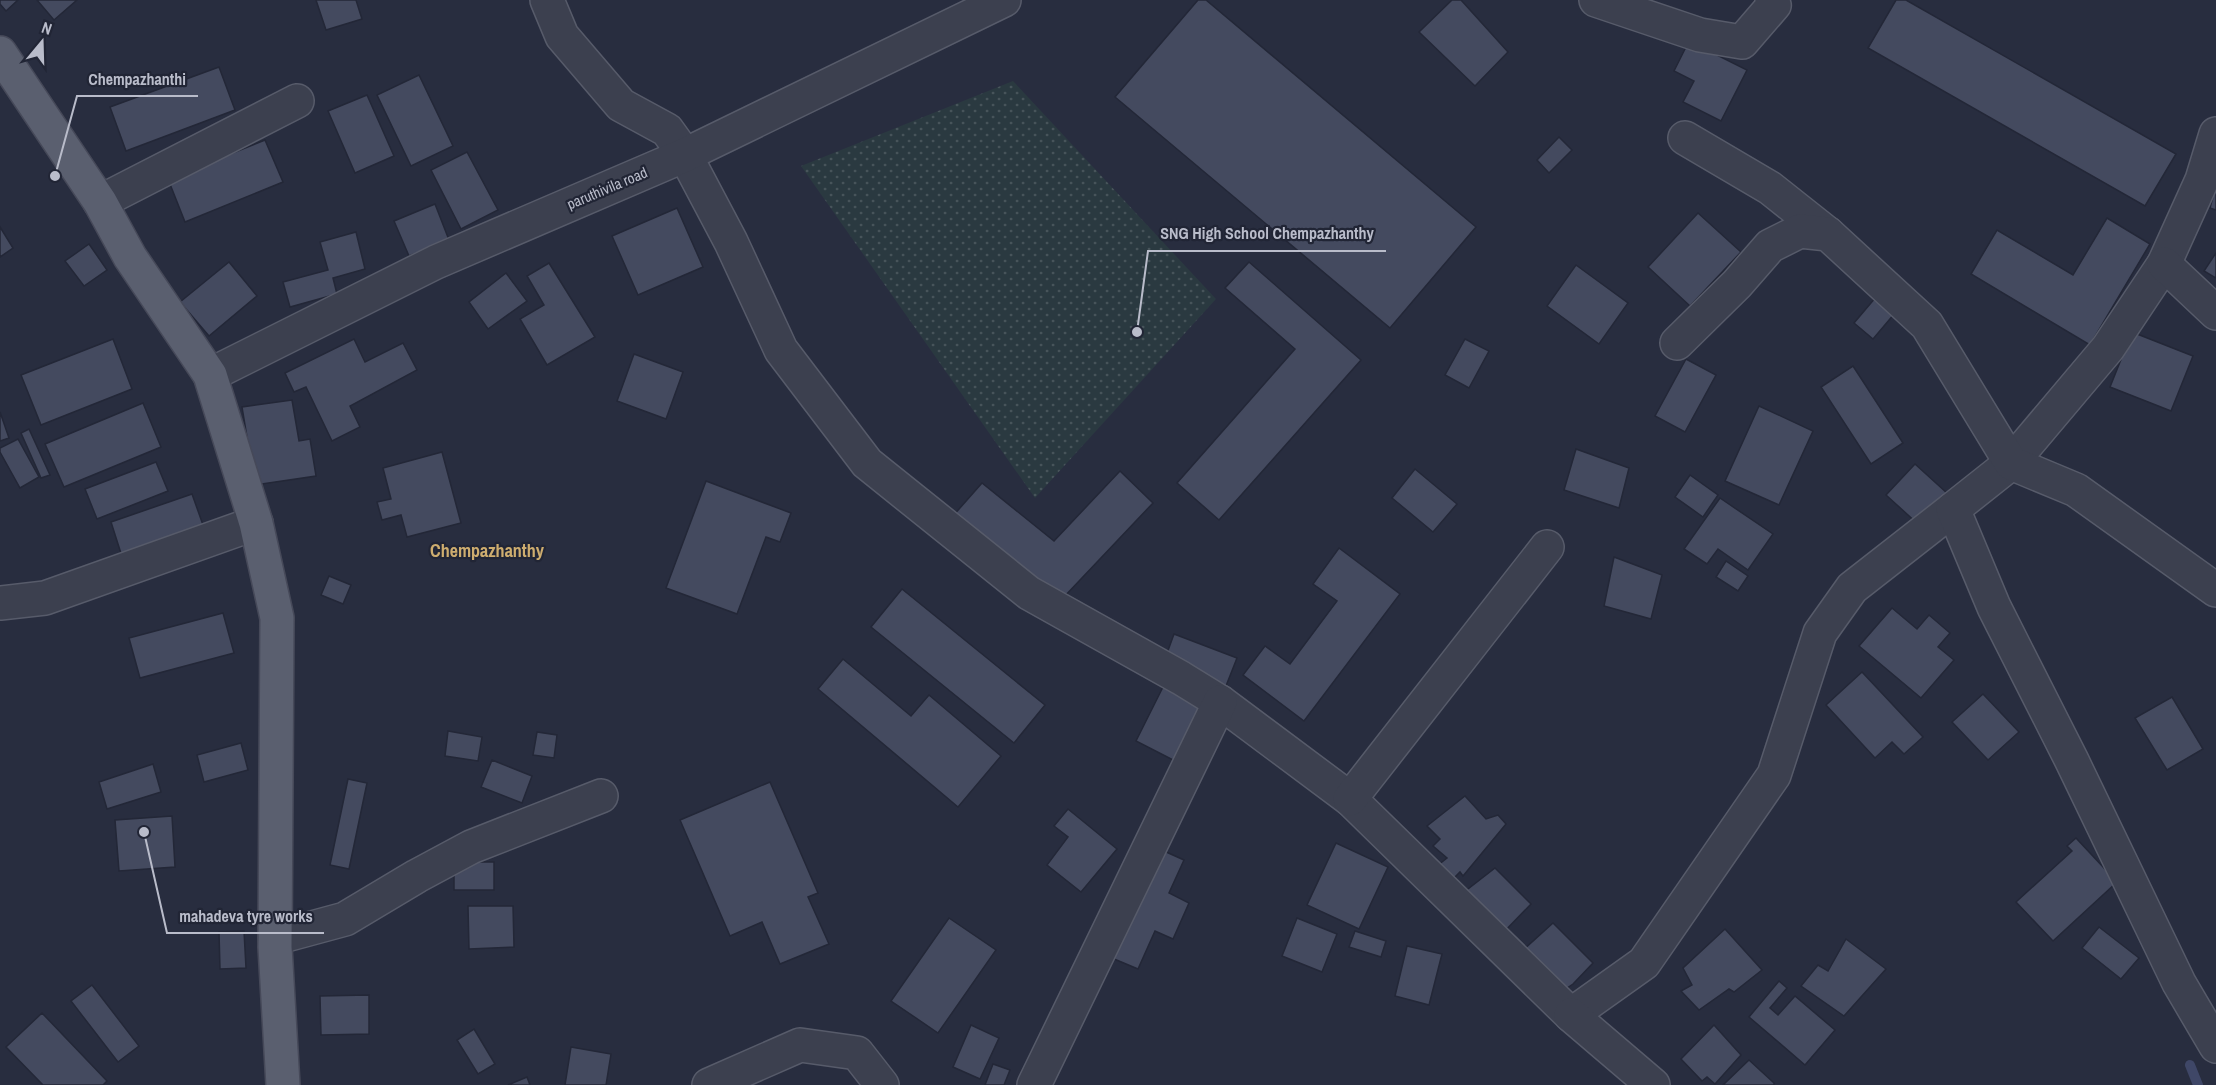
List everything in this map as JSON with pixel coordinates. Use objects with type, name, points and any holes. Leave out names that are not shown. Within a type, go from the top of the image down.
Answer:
[{"type":"main road","points":[[0,53],[100,202],[130,257],[210,375],[256,523],[277,618],[275,938],[283,1085]]},
{"type":"street","points":[[547,0],[562,36],[621,105],[667,130],[684,154],[730,242],[781,350],[867,463],[1029,593],[1220,702],[1350,800],[1571,1015],[1653,1085]]},
{"type":"street","name":"paruthivila road","points":[[210,375],[436,262],[684,154],[1004,0]]},
{"type":"street","points":[[1596,0],[1700,35],[1742,42],[1774,5],[1772,0]]},
{"type":"street","points":[[100,202],[297,101]]},
{"type":"street","points":[[1571,1015],[1644,963],[1774,775],[1820,633],[1852,588],[2011,463],[2108,348],[2164,264],[2202,180],[2216,134]]},
{"type":"street","points":[[1685,138],[1770,188],[1828,234],[1927,325],[2011,463],[2076,490],[2216,590]]},
{"type":"street","points":[[1677,343],[1737,284],[1770,246],[1800,231],[1828,234]]},
{"type":"street","points":[[2164,264],[2216,313]]},
{"type":"street","points":[[1953,509],[1994,607],[2072,760],[2179,982],[2212,1029]]},
{"type":"street","points":[[0,603],[45,598],[256,523]]},
{"type":"street","points":[[1350,800],[1547,547]]},
{"type":"street","points":[[1034,1085],[1220,702]]},
{"type":"street","points":[[275,938],[345,919],[471,847],[601,796]]},
{"type":"street","points":[[709,1085],[800,1045],[857,1053],[882,1085]]},
{"type":"shaded area","points":[[1013,81],[1216,299],[1035,498],[801,166]]},
{"type":"building","points":[[0,0],[18,0],[6,11],[0,4]]},
{"type":"building","points":[[37,0],[77,0],[54,20]]},
{"type":"building","points":[[316,0],[356,0],[362,19],[326,30]]},
{"type":"building","points":[[1198,0],[1206,0],[1476,227],[1390,328],[1115,97]]},
{"type":"building","points":[[1452,0],[1461,0],[1508,52],[1475,86],[1419,32]]},
{"type":"building","points":[[1896,0],[1906,0],[2176,154],[2145,206],[1868,48]]},
{"type":"building","points":[[1689,41],[1747,70],[1721,121],[1683,102],[1694,81],[1674,71]]},
{"type":"building","points":[[219,67],[235,110],[126,151],[110,107]]},
{"type":"building","points":[[419,75],[453,146],[411,166],[377,95]]},
{"type":"building","points":[[367,95],[394,156],[355,173],[328,111]]},
{"type":"building","points":[[1559,137],[1572,150],[1549,173],[1537,160]]},
{"type":"building","points":[[265,140],[283,182],[185,222],[168,179]]},
{"type":"building","points":[[467,152],[498,210],[461,229],[431,170]]},
{"type":"building","points":[[2216,186],[2216,210],[2210,208]]},
{"type":"building","points":[[435,204],[449,240],[409,256],[394,221]]},
{"type":"building","points":[[677,208],[703,267],[638,295],[612,236]]},
{"type":"building","points":[[1698,213],[1741,252],[1690,306],[1648,267]]},
{"type":"building","points":[[2107,218],[2150,244],[2090,345],[1971,274],[1997,230],[2073,275]]},
{"type":"building","points":[[0,227],[13,248],[0,257]]},
{"type":"building","points":[[356,232],[365,269],[333,278],[337,294],[290,307],[283,282],[328,270],[320,242]]},
{"type":"building","points":[[89,244],[107,270],[84,286],[65,261]]},
{"type":"building","points":[[2216,253],[2216,278],[2204,271]]},
{"type":"building","points":[[229,262],[257,296],[209,336],[180,302]]},
{"type":"building","points":[[1249,262],[1361,360],[1219,520],[1177,483],[1295,349],[1225,288]]},
{"type":"building","points":[[549,263],[595,337],[547,365],[520,319],[544,305],[527,276]]},
{"type":"building","points":[[1576,265],[1628,303],[1599,344],[1547,306]]},
{"type":"building","points":[[506,273],[527,301],[488,329],[469,302]]},
{"type":"building","points":[[1876,297],[1895,313],[1873,339],[1854,323]]},
{"type":"building","points":[[2132,332],[2193,356],[2171,411],[2110,387]]},
{"type":"building","points":[[113,339],[132,389],[41,425],[21,375]]},
{"type":"building","points":[[354,339],[365,362],[403,343],[417,370],[350,406],[360,427],[332,441],[306,387],[294,392],[285,373]]},
{"type":"building","points":[[1465,339],[1489,351],[1469,388],[1445,375]]},
{"type":"building","points":[[634,354],[683,372],[666,419],[617,401]]},
{"type":"building","points":[[1686,359],[1716,375],[1685,432],[1655,416]]},
{"type":"building","points":[[1853,366],[1903,443],[1871,464],[1821,387]]},
{"type":"building","points":[[292,400],[299,441],[310,439],[316,476],[255,485],[242,407]]},
{"type":"building","points":[[143,403],[161,447],[64,487],[45,444]]},
{"type":"building","points":[[1759,406],[1813,431],[1779,505],[1725,481]]},
{"type":"building","points":[[0,412],[9,438],[0,441]]},
{"type":"building","points":[[29,429],[50,475],[41,478],[21,433]]},
{"type":"building","points":[[18,439],[39,477],[20,488],[0,452],[0,448]]},
{"type":"building","points":[[1576,449],[1629,468],[1619,508],[1564,490]]},
{"type":"building","points":[[442,452],[461,523],[407,537],[401,515],[382,520],[377,502],[391,499],[383,468]]},
{"type":"building","points":[[156,462],[168,491],[97,519],[85,489]]},
{"type":"building","points":[[1915,464],[1948,494],[1919,525],[1886,495]]},
{"type":"building","points":[[1415,469],[1457,504],[1433,532],[1392,498]]},
{"type":"building","points":[[1120,471],[1153,503],[1062,599],[952,517],[982,483],[1054,541]]},
{"type":"building","points":[[1690,475],[1718,495],[1703,517],[1675,497]]},
{"type":"building","points":[[706,481],[791,513],[780,542],[766,537],[737,614],[666,588]]},
{"type":"building","points":[[192,494],[208,539],[125,566],[111,522]]},
{"type":"building","points":[[1720,498],[1773,534],[1748,570],[1718,549],[1707,564],[1684,549]]},
{"type":"building","points":[[1339,548],[1400,594],[1304,721],[1243,675],[1265,646],[1290,664],[1337,601],[1313,584]]},
{"type":"building","points":[[1614,557],[1662,575],[1651,619],[1604,606]]},
{"type":"building","points":[[1726,561],[1748,576],[1738,591],[1716,577]]},
{"type":"building","points":[[329,576],[351,585],[343,604],[321,595]]},
{"type":"building","points":[[902,589],[1045,705],[1014,743],[871,627]]},
{"type":"building","points":[[1892,608],[1917,629],[1929,615],[1950,633],[1938,647],[1954,660],[1921,698],[1859,646]]},
{"type":"building","points":[[223,613],[234,653],[140,678],[129,638]]},
{"type":"building","points":[[1174,634],[1237,658],[1224,691],[1162,667]]},
{"type":"building","points":[[843,659],[911,716],[929,695],[1001,756],[958,807],[818,689]]},
{"type":"building","points":[[1862,672],[1923,737],[1904,754],[1892,742],[1875,758],[1826,705]]},
{"type":"building","points":[[1163,687],[1201,707],[1175,761],[1136,741]]},
{"type":"building","points":[[1983,694],[2019,732],[1988,760],[1952,722]]},
{"type":"building","points":[[2172,697],[2203,749],[2167,770],[2135,718]]},
{"type":"building","points":[[448,731],[482,737],[478,761],[445,756]]},
{"type":"building","points":[[537,732],[557,735],[554,758],[533,755]]},
{"type":"building","points":[[241,743],[248,770],[204,782],[197,755]]},
{"type":"building","points":[[492,760],[532,776],[522,803],[481,787]]},
{"type":"building","points":[[153,764],[161,792],[107,809],[99,782]]},
{"type":"building","points":[[348,779],[367,783],[349,869],[330,865]]},
{"type":"building","points":[[770,782],[818,893],[808,897],[829,944],[780,964],[762,922],[730,936],[680,820]]},
{"type":"building","points":[[1465,796],[1486,819],[1498,815],[1506,824],[1463,876],[1460,872],[1451,881],[1437,866],[1447,858],[1433,846],[1440,839],[1427,826]]},
{"type":"building","points":[[1068,809],[1117,849],[1081,892],[1047,865],[1068,837],[1054,826]]},
{"type":"building","points":[[172,816],[175,867],[119,871],[115,820]]},
{"type":"building","points":[[2076,838],[2117,882],[2053,941],[2016,902],[2072,851],[2067,846]]},
{"type":"building","points":[[1336,843],[1388,867],[1359,929],[1307,905]]},
{"type":"building","points":[[1155,847],[1184,860],[1169,893],[1189,903],[1173,939],[1155,931],[1138,969],[1107,956]]},
{"type":"building","points":[[454,862],[494,862],[494,890],[454,890]]},
{"type":"building","points":[[1495,868],[1531,904],[1499,937],[1459,896]]},
{"type":"building","points":[[468,906],[513,906],[514,947],[469,949]]},
{"type":"building","points":[[949,918],[996,950],[938,1033],[891,1001]]},
{"type":"building","points":[[1297,918],[1337,934],[1322,972],[1282,956]]},
{"type":"building","points":[[1553,923],[1593,963],[1573,984],[1558,994],[1522,951]]},
{"type":"building","points":[[2099,927],[2139,958],[2121,979],[2082,948]]},
{"type":"building","points":[[1725,929],[1762,970],[1734,992],[1729,989],[1699,1010],[1681,991],[1692,985],[1683,968]]},
{"type":"building","points":[[244,931],[246,968],[220,969],[219,932]]},
{"type":"building","points":[[1355,931],[1386,941],[1381,957],[1349,947]]},
{"type":"building","points":[[1846,939],[1886,969],[1844,1016],[1801,986],[1818,965],[1828,971]]},
{"type":"building","points":[[1407,946],[1442,954],[1429,1005],[1395,996]]},
{"type":"building","points":[[1779,981],[1787,988],[1770,1008],[1778,1015],[1795,996],[1835,1030],[1805,1065],[1749,1017]]},
{"type":"building","points":[[92,985],[139,1046],[118,1062],[71,1001]]},
{"type":"building","points":[[369,995],[369,1034],[321,1035],[320,996]]},
{"type":"building","points":[[42,1013],[107,1081],[103,1085],[43,1085],[6,1047]]},
{"type":"building","points":[[971,1025],[999,1038],[980,1079],[953,1067]]},
{"type":"building","points":[[1714,1025],[1741,1055],[1715,1084],[1707,1077],[1702,1081],[1681,1059]]},
{"type":"building","points":[[474,1029],[495,1064],[478,1074],[457,1040]]},
{"type":"building","points":[[571,1047],[611,1054],[606,1085],[565,1085]]},
{"type":"building","points":[[1749,1060],[1774,1085],[1723,1085]]},
{"type":"building","points":[[993,1064],[1010,1070],[1004,1085],[985,1085]]},
{"type":"building","points":[[527,1077],[530,1085],[508,1085]]},
{"type":"waterway","points":[[2190,1065],[2198,1085]]},
{"type":"place","name":"Chempazhanthi","points":[[55,176]]},
{"type":"place","name":"SNG High School Chempazhanthy","points":[[1137,332]]},
{"type":"place","name":"mahadeva tyre works","points":[[144,832]]},
{"type":"district","name":"Chempazhanthy","points":[[487,550]]}]
